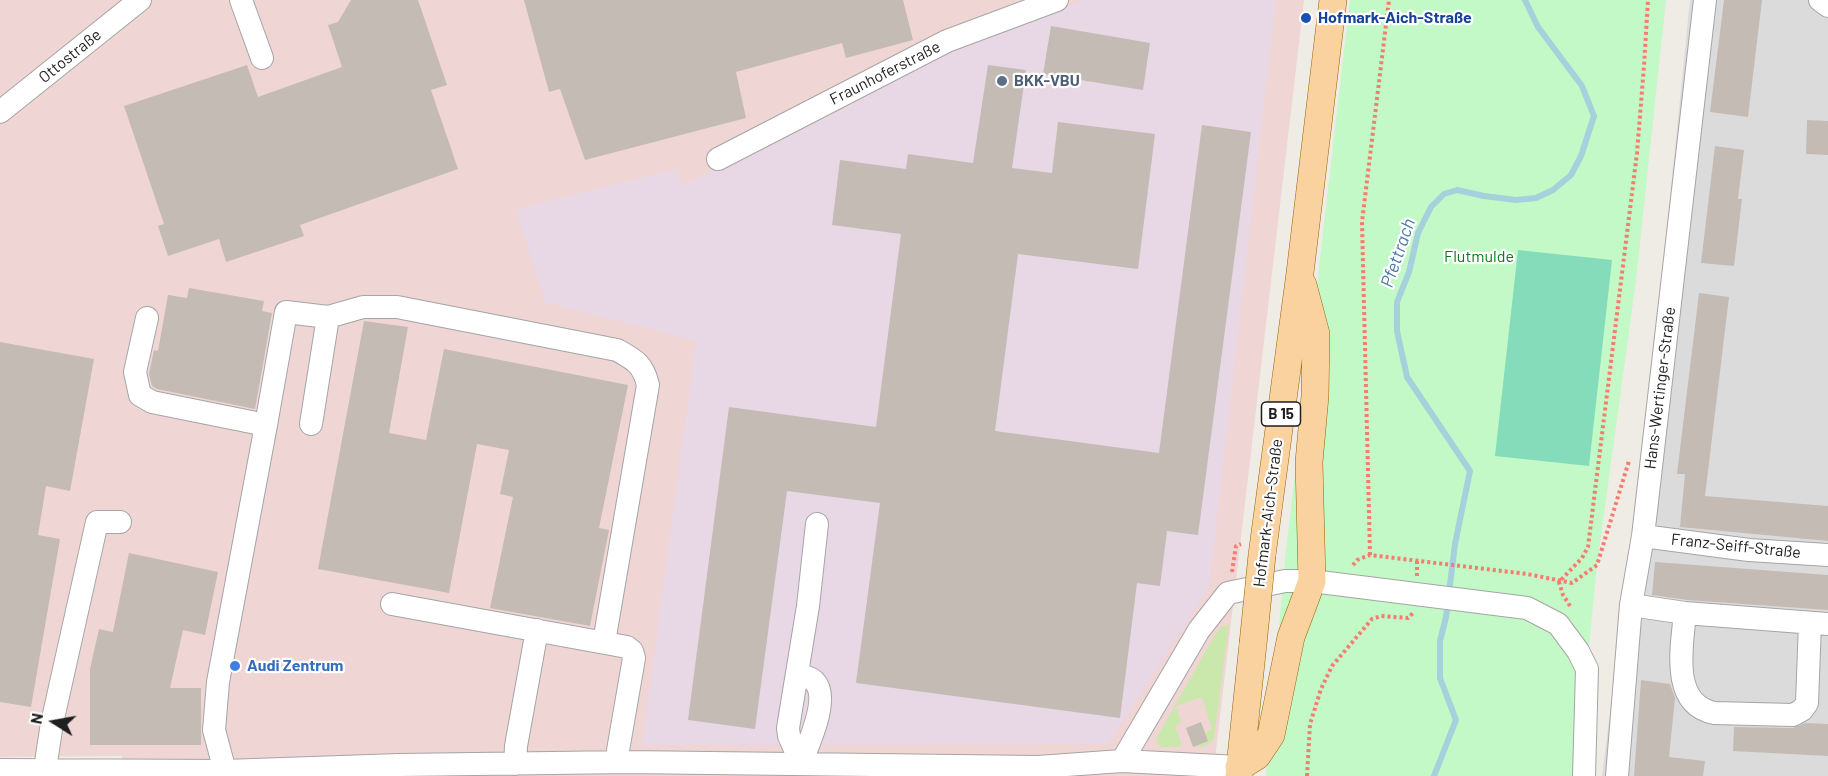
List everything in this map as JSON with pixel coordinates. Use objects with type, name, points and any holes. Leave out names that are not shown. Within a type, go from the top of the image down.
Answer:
[{"type":"main road","name":"Hofmark-Aich-Straße","points":[[1239,772],[1262,555],[1300,273],[1333,0]]},
{"type":"main road","points":[[1239,772],[1257,756],[1271,735],[1292,637],[1312,581],[1309,462],[1315,396],[1316,334],[1300,273]]},
{"type":"street","name":"Ottostraße","points":[[0,112],[140,0]]},
{"type":"street","points":[[241,0],[262,58]]},
{"type":"street","name":"Fraunhoferstraße","points":[[718,159],[946,41],[1057,0]]},
{"type":"street","name":"Hans-Wertinger-Straße","points":[[1617,776],[1630,605],[1643,536],[1705,0]]},
{"type":"street","points":[[1820,0],[1828,6]]},
{"type":"street","points":[[225,771],[214,730],[218,682],[286,312],[328,317],[363,307],[397,307],[617,350],[634,360],[644,371],[648,385],[604,642]]},
{"type":"street","points":[[311,424],[328,317]]},
{"type":"street","points":[[147,318],[135,372],[140,395],[152,402],[266,425]]},
{"type":"street","points":[[45,769],[52,723],[97,522],[120,522]]},
{"type":"street","points":[[801,763],[789,736],[788,728],[808,606],[817,524]]},
{"type":"street","name":"Franz-Seiff-Straße","points":[[1643,536],[1749,550],[1828,555]]},
{"type":"street","points":[[1122,761],[1198,630],[1228,592],[1285,581],[1312,581],[1527,608],[1558,624],[1578,651],[1587,669],[1584,776]]},
{"type":"street","points":[[392,604],[627,647],[632,651],[634,658],[616,762]]},
{"type":"street","points":[[1630,605],[1685,613],[1819,624],[1806,703],[1802,710],[1792,715],[1714,713],[1704,711],[1695,705],[1686,690],[1682,670],[1685,613]]},
{"type":"street","points":[[515,764],[516,746],[537,630]]},
{"type":"street","points":[[0,770],[279,773],[399,765],[616,762],[801,763],[899,771],[1038,771],[1122,761],[1239,772]]},
{"type":"path","points":[[1389,0],[1362,222],[1370,555],[1527,574],[1572,583],[1597,565],[1629,460]]},
{"type":"path","points":[[1559,582],[1582,558],[1588,547],[1637,153],[1648,0]]},
{"type":"path","points":[[1307,776],[1310,724],[1321,689],[1332,666],[1371,619],[1381,616],[1408,618],[1413,615]]},
{"type":"shaded area","points":[[0,0],[1304,0],[1213,776],[124,776],[122,756],[0,757]]},
{"type":"shaded area","points":[[1083,0],[1276,0],[1209,587],[1108,744],[642,745],[696,341],[545,302],[516,209],[677,169],[683,186],[900,73]]},
{"type":"shaded area","points":[[1690,0],[1828,0],[1828,776],[1602,776],[1649,406]]},
{"type":"green space","name":"Flutmulde","points":[[1350,0],[1666,0],[1636,280],[1597,565],[1576,776],[1266,776],[1285,560]]},
{"type":"green space","points":[[1518,250],[1612,260],[1589,466],[1495,456]]},
{"type":"green space","points":[[1229,624],[1214,738],[1205,746],[1193,747],[1208,741],[1205,732],[1212,729],[1202,697],[1176,706],[1181,723],[1175,726],[1181,743],[1180,747],[1160,747],[1156,739],[1215,635],[1221,627]]},
{"type":"building","points":[[351,0],[418,0],[447,85],[431,90],[458,169],[300,225],[304,236],[226,262],[219,239],[168,256],[158,226],[164,224],[124,106],[247,65],[258,97],[342,67],[328,25],[338,22]]},
{"type":"building","points":[[524,0],[903,0],[913,40],[846,58],[842,43],[736,72],[746,118],[585,160],[560,89],[549,92]]},
{"type":"building","points":[[1724,0],[1762,0],[1748,117],[1710,112]]},
{"type":"building","points":[[1051,26],[1150,43],[1143,90],[1043,74]]},
{"type":"building","points":[[988,65],[1026,70],[1012,168],[1052,173],[1058,122],[1155,134],[1138,269],[1018,254],[995,431],[1159,453],[1202,125],[1251,132],[1198,535],[1167,531],[1160,586],[1137,583],[1120,718],[856,683],[880,503],[787,491],[755,729],[688,720],[729,407],[876,427],[901,234],[832,225],[840,160],[906,169],[908,154],[973,163]]},
{"type":"building","points":[[1807,120],[1828,121],[1828,155],[1806,154]]},
{"type":"building","points":[[1715,146],[1744,150],[1738,199],[1742,199],[1734,266],[1701,263]]},
{"type":"building","points":[[189,288],[264,301],[262,311],[272,313],[255,409],[157,389],[152,386],[149,374],[154,350],[158,351],[168,295],[187,298]]},
{"type":"building","points":[[1699,293],[1729,297],[1705,496],[1828,506],[1828,541],[1680,527],[1685,474],[1677,474]]},
{"type":"building","points":[[364,321],[408,327],[389,433],[426,440],[444,349],[628,385],[599,528],[609,530],[590,626],[490,608],[513,497],[500,494],[509,450],[477,444],[449,593],[318,569]]},
{"type":"building","points":[[0,342],[94,359],[70,491],[46,486],[38,535],[60,539],[31,707],[0,702]]},
{"type":"building","points":[[129,553],[218,572],[205,635],[183,630],[170,688],[201,688],[201,745],[90,745],[90,669],[99,629],[113,632]]},
{"type":"building","points":[[1655,562],[1828,575],[1828,610],[1687,600],[1652,595]]},
{"type":"building","points":[[1641,680],[1670,684],[1675,698],[1669,757],[1705,761],[1703,776],[1634,776]]},
{"type":"building","points":[[1201,722],[1208,741],[1193,747],[1186,728]]},
{"type":"building","points":[[1806,723],[1828,724],[1828,756],[1733,751],[1734,727],[1793,728]]},
{"type":"waterway","name":"Pfettrach","points":[[1434,776],[1456,720],[1440,678],[1440,641],[1446,617],[1455,544],[1470,471],[1407,377],[1397,331],[1397,302],[1409,272],[1418,233],[1431,207],[1444,194],[1457,190],[1516,200],[1536,198],[1553,190],[1571,175],[1581,156],[1594,116],[1582,86],[1538,27],[1525,0]]},
{"type":"place","name":"Hofmark-Aich-Straße","points":[[1306,18]]},
{"type":"place","name":"BKK-VBU","points":[[1002,81]]},
{"type":"place","name":"Audi Zentrum","points":[[235,666]]}]
